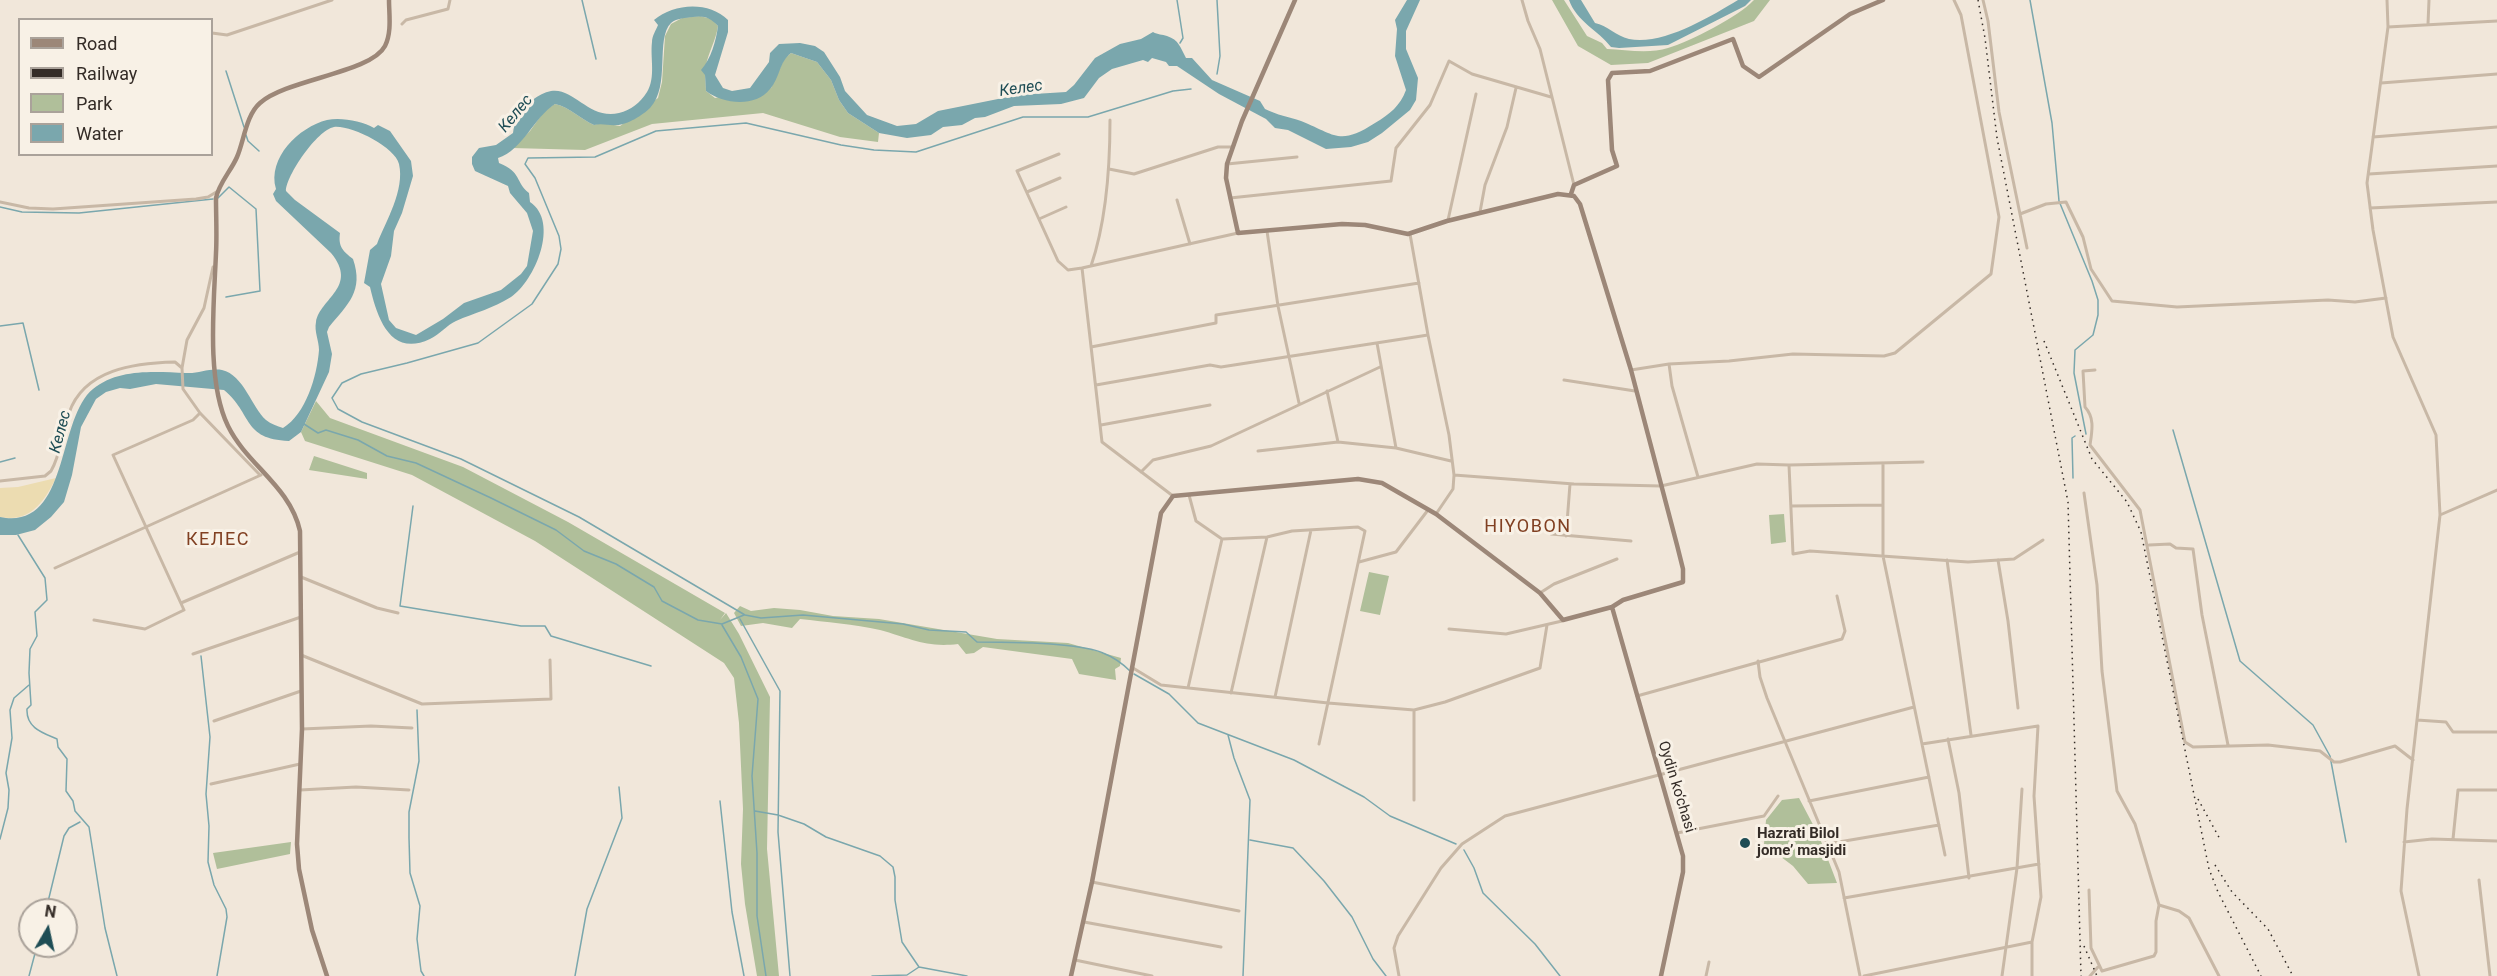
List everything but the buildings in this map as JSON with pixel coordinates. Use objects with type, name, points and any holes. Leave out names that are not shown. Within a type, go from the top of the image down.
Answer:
[{"type":"street","points":[[213,33],[227,35],[332,0]]},
{"type":"street","points":[[262,474],[228,425],[219,400],[213,308],[218,191],[237,157],[251,116],[261,102],[285,90],[377,55],[388,39],[389,0]]},
{"type":"street","points":[[402,24],[406,20],[448,9],[450,0]]},
{"type":"street","points":[[1238,233],[1226,178],[1227,164],[1242,121],[1295,0]]},
{"type":"street","points":[[1522,0],[1540,49],[1574,185],[1570,194]]},
{"type":"street","points":[[1574,185],[1617,165],[1611,150],[1608,80],[1612,73],[1650,70],[1733,39],[1743,66],[1759,77],[1850,14],[1883,0]]},
{"type":"street","points":[[1630,370],[1669,364],[1730,361],[1793,354],[1884,356],[1895,352],[1991,274],[1999,217],[1961,15],[1954,0]]},
{"type":"street","points":[[1983,0],[1988,21],[1999,112],[2027,248]]},
{"type":"street","points":[[2387,0],[2388,27],[2368,174],[2370,208],[2393,337],[2436,435],[2440,515],[2404,842],[2401,891],[2419,976]]},
{"type":"street","points":[[2428,24],[2429,0]]},
{"type":"street","points":[[2388,27],[2497,21]]},
{"type":"street","points":[[1230,198],[1391,182],[1396,148],[1430,105],[1449,61],[1472,74],[1551,97]]},
{"type":"street","points":[[2380,83],[2497,74]]},
{"type":"street","points":[[1480,213],[1485,185],[1507,127],[1516,88]]},
{"type":"street","points":[[1447,222],[1476,94]]},
{"type":"street","points":[[1091,266],[1101,237],[1109,169],[1110,120]]},
{"type":"street","points":[[2373,137],[2497,127]]},
{"type":"street","points":[[1109,169],[1134,174],[1218,147],[1232,147]]},
{"type":"street","points":[[1059,154],[1017,171],[1058,261],[1068,270],[1238,233],[1342,224],[1365,225],[1410,234],[1480,213],[1561,193],[1570,194],[1580,204],[1630,370],[1683,568],[1683,582],[1623,600],[1612,607],[1506,634],[1449,629]]},
{"type":"street","points":[[1227,164],[1297,157]]},
{"type":"street","points":[[2368,174],[2497,166]]},
{"type":"street","points":[[1027,192],[1060,178]]},
{"type":"street","points":[[0,202],[29,208],[53,209],[196,199],[208,197],[218,191]]},
{"type":"street","points":[[1177,200],[1190,244]]},
{"type":"street","points":[[2020,214],[2066,202],[2083,237],[2091,269],[2112,300],[2177,307],[2328,300],[2355,302],[2386,298]]},
{"type":"street","points":[[2370,208],[2497,202]]},
{"type":"street","points":[[1039,219],[1066,207]]},
{"type":"street","points":[[1267,231],[1278,306],[1299,404]]},
{"type":"street","points":[[1410,234],[1449,435],[1454,475],[1453,489],[1436,514]]},
{"type":"street","points":[[216,250],[208,296],[204,308],[190,331],[184,355],[183,389],[200,413],[233,447],[279,488],[295,514],[300,531],[302,729],[298,790],[299,869],[312,930],[327,976]]},
{"type":"street","points":[[1082,268],[1102,442],[1173,496],[1358,479],[1382,483],[1436,514],[1540,593],[1563,620]]},
{"type":"street","points":[[1091,347],[1216,323],[1216,315],[1419,283]]},
{"type":"street","points":[[1096,386],[1210,365],[1221,367],[1289,358],[1428,335]]},
{"type":"street","points":[[1377,343],[1396,448]]},
{"type":"street","points":[[0,481],[45,476],[51,471],[70,411],[96,378],[120,368],[139,364],[175,362],[184,355]]},
{"type":"street","points":[[175,362],[182,368]]},
{"type":"street","points":[[1669,364],[1672,386],[1698,477]]},
{"type":"street","points":[[1141,472],[1153,459],[1211,446],[1380,367]]},
{"type":"street","points":[[2095,370],[2083,370],[2085,407],[2090,414],[2092,427],[2090,445],[2140,510],[2149,545],[2185,742],[2193,747],[2252,743],[2320,751],[2334,762],[2395,746],[2413,760]]},
{"type":"street","points":[[1564,380],[1635,391]]},
{"type":"street","points":[[1327,391],[1338,442]]},
{"type":"street","points":[[1101,425],[1210,405]]},
{"type":"street","points":[[94,620],[146,629],[184,610],[113,455],[193,420],[200,413]]},
{"type":"street","points":[[1258,452],[1338,442],[1396,448],[1451,460]]},
{"type":"street","points":[[233,447],[239,443]]},
{"type":"street","points":[[1454,475],[1570,484],[1661,486],[1757,464],[1923,462]]},
{"type":"street","points":[[1883,463],[1883,556],[1946,855]]},
{"type":"street","points":[[1789,465],[1793,554],[1810,551],[1947,560],[2014,560],[2043,540]]},
{"type":"street","points":[[55,568],[262,474]]},
{"type":"street","points":[[1566,536],[1570,484]]},
{"type":"street","points":[[2440,515],[2497,490]]},
{"type":"street","points":[[2084,493],[2097,585],[2102,671],[2117,791],[2135,824],[2159,905],[2154,956],[2105,971],[2098,967],[2091,948],[2089,890]]},
{"type":"street","points":[[1189,495],[1196,521],[1222,538],[1267,537],[1311,530],[1358,527],[1365,531],[1319,744]]},
{"type":"street","points":[[1071,976],[1092,882],[1161,513],[1173,496]]},
{"type":"street","points":[[1791,507],[1883,505]]},
{"type":"street","points":[[1359,562],[1396,552],[1428,509]]},
{"type":"street","points":[[1275,697],[1311,530]]},
{"type":"street","points":[[1551,534],[1631,541]]},
{"type":"street","points":[[1231,693],[1267,537]]},
{"type":"street","points":[[1188,688],[1222,538]]},
{"type":"street","points":[[2149,545],[2170,544],[2176,548],[2193,549],[2202,615],[2228,745]]},
{"type":"street","points":[[181,603],[300,552]]},
{"type":"street","points":[[1540,593],[1554,584],[1617,559]]},
{"type":"street","points":[[1947,560],[1971,735]]},
{"type":"street","points":[[1998,560],[2018,708]]},
{"type":"street","points":[[301,577],[378,608],[398,613]]},
{"type":"street","points":[[1637,696],[1758,660],[1842,639],[1845,631],[1837,596]]},
{"type":"street","name":"Oydin ko‘chasi","points":[[1612,607],[1683,856],[1683,872],[1661,976]]},
{"type":"street","points":[[193,654],[301,618]]},
{"type":"street","points":[[1131,670],[1161,685],[1414,710],[1445,702],[1540,668],[1547,625]]},
{"type":"street","points":[[301,655],[422,704],[551,699],[549,660]]},
{"type":"street","points":[[1758,660],[1761,681],[1839,872],[1862,976],[2032,942]]},
{"type":"street","points":[[214,721],[301,691]]},
{"type":"street","points":[[1399,976],[1394,948],[1398,936],[1441,868],[1462,844],[1505,816],[1914,707]]},
{"type":"street","points":[[1414,710],[1414,800]]},
{"type":"street","points":[[2417,720],[2446,722],[2453,732],[2497,732]]},
{"type":"street","points":[[302,729],[371,726],[412,728]]},
{"type":"street","points":[[1922,744],[2038,726],[2034,796],[2041,897],[2032,942],[2032,976]]},
{"type":"street","points":[[1948,739],[1959,793],[1969,878]]},
{"type":"street","points":[[211,784],[300,764]]},
{"type":"street","points":[[1809,801],[1929,777]]},
{"type":"street","points":[[298,790],[356,787],[410,790]]},
{"type":"street","points":[[2002,976],[2017,868],[2022,789]]},
{"type":"street","points":[[2453,839],[2458,790],[2497,790]]},
{"type":"street","points":[[1677,833],[1764,816],[1778,796]]},
{"type":"street","points":[[1827,844],[1939,825]]},
{"type":"street","points":[[2404,842],[2432,839],[2497,841]]},
{"type":"street","points":[[1844,898],[2039,864]]},
{"type":"street","points":[[2479,879],[2490,976]]},
{"type":"street","points":[[1092,882],[1239,911]]},
{"type":"street","points":[[2159,905],[2179,910],[2189,918],[2219,976]]},
{"type":"street","points":[[1084,922],[1221,947]]},
{"type":"street","points":[[1075,960],[1152,976]]},
{"type":"street","points":[[1706,976],[1709,962]]},
{"type":"street","points":[[2090,976],[2098,967]]},
{"type":"green space","points":[[1552,0],[1564,0],[1587,36],[1602,43],[1607,49],[1646,51],[1678,45],[1726,21],[1754,0],[1770,0],[1754,21],[1648,63],[1611,65],[1578,46]]},
{"type":"green space","points":[[700,16],[712,19],[718,26],[705,71],[706,91],[715,98],[771,88],[784,59],[791,53],[817,62],[831,80],[839,100],[848,113],[879,133],[878,142],[840,137],[763,113],[652,124],[585,150],[512,148],[530,131],[545,110],[555,104],[594,125],[601,123],[620,126],[658,98],[662,82],[665,36],[671,24],[682,18]]},
{"type":"green space","points":[[316,401],[330,418],[463,467],[568,522],[725,613],[720,620],[726,613],[770,697],[767,849],[779,976],[757,976],[741,864],[743,809],[739,723],[734,678],[724,663],[535,541],[412,475],[305,441],[301,432]]},
{"type":"green space","points":[[314,456],[367,473],[367,479],[309,470]]},
{"type":"green space","points":[[1784,514],[1786,542],[1771,544],[1769,515]]},
{"type":"green space","points":[[1369,572],[1389,576],[1380,615],[1360,611]]},
{"type":"green space","points":[[740,606],[751,611],[774,608],[833,616],[879,619],[997,639],[1068,643],[1121,658],[1120,666],[1115,669],[1116,680],[1079,674],[1072,659],[983,647],[974,653],[966,654],[958,644],[936,645],[880,630],[850,625],[800,619],[792,628],[763,623],[741,626],[734,613]]},
{"type":"green space","points":[[1799,798],[1819,836],[1837,883],[1808,884],[1793,866],[1764,844],[1766,820],[1782,800]]},
{"type":"green space","points":[[291,842],[290,854],[217,869],[213,853]]},
{"type":"sand","points":[[56,478],[41,502],[28,514],[11,518],[0,517],[0,488],[18,487]]},
{"type":"water","name":"Келес","points":[[1407,0],[1420,0],[1406,31],[1406,49],[1418,78],[1416,100],[1410,110],[1368,142],[1351,147],[1326,149],[1288,130],[1275,128],[1266,119],[1219,94],[1177,66],[1169,66],[1166,62],[1152,58],[1148,62],[1143,60],[1112,69],[1099,78],[1084,98],[1061,104],[1014,106],[985,117],[975,118],[962,125],[943,127],[931,135],[907,138],[879,133],[848,113],[839,100],[831,80],[817,62],[791,53],[784,61],[773,85],[764,95],[739,102],[713,95],[706,91],[705,75],[701,70],[708,61],[718,26],[710,19],[697,16],[676,20],[666,30],[660,88],[656,99],[643,114],[621,125],[594,125],[555,104],[514,148],[498,158],[499,163],[515,174],[529,193],[530,202],[539,211],[544,237],[535,265],[520,289],[511,297],[456,321],[430,339],[416,343],[405,343],[395,339],[388,331],[377,310],[370,287],[364,283],[370,250],[377,244],[397,195],[399,164],[390,151],[371,138],[342,127],[334,127],[319,136],[311,145],[291,175],[286,191],[340,233],[342,248],[353,259],[357,280],[348,304],[327,332],[332,354],[329,372],[301,432],[289,441],[263,436],[255,430],[224,390],[156,384],[106,392],[96,399],[81,427],[72,475],[64,502],[35,530],[16,535],[0,535],[0,517],[23,517],[39,507],[50,491],[81,404],[93,389],[103,382],[126,374],[222,370],[236,378],[261,415],[270,423],[283,428],[298,414],[309,394],[316,371],[319,350],[316,322],[324,306],[336,291],[341,275],[339,265],[331,253],[276,201],[273,194],[276,189],[274,177],[276,166],[288,146],[306,129],[316,124],[327,120],[345,119],[374,128],[378,125],[390,131],[411,161],[413,176],[394,231],[391,256],[381,284],[389,320],[396,328],[416,335],[464,303],[501,290],[521,274],[527,266],[533,231],[527,213],[510,193],[508,186],[475,171],[472,157],[479,148],[496,145],[513,133],[516,112],[546,92],[559,91],[590,108],[608,114],[623,112],[635,106],[650,86],[652,40],[658,25],[654,20],[671,10],[702,7],[728,20],[728,32],[715,75],[723,88],[732,91],[750,88],[769,62],[770,53],[779,44],[800,43],[815,46],[824,52],[840,77],[845,91],[867,115],[897,126],[916,124],[938,111],[1018,95],[1066,92],[1095,58],[1120,44],[1141,39],[1153,32],[1167,36],[1179,44],[1186,58],[1192,58],[1212,80],[1260,101],[1265,109],[1330,134],[1345,136],[1363,130],[1385,116],[1398,105],[1404,96],[1406,90],[1395,56],[1397,29],[1395,20]]},
{"type":"water","points":[[1569,0],[1581,0],[1595,23],[1624,38],[1642,40],[1671,34],[1738,0],[1751,0],[1745,6],[1668,45],[1619,48],[1611,47],[1582,20]]},
{"type":"waterway","points":[[582,0],[596,59]]},
{"type":"waterway","points":[[1177,0],[1183,38],[1180,43]]},
{"type":"waterway","points":[[1217,0],[1220,56],[1217,74]]},
{"type":"waterway","points":[[2030,0],[2052,123],[2059,201],[2098,300],[2098,315],[2093,335],[2075,350],[2074,373],[2086,434]]},
{"type":"waterway","points":[[226,71],[244,127]]},
{"type":"waterway","points":[[1130,671],[1121,663],[1092,649],[1042,643],[977,642],[966,632],[929,630],[903,624],[803,615],[761,618],[745,615],[579,517],[461,459],[362,422],[338,409],[332,398],[342,383],[361,374],[478,343],[532,304],[558,264],[561,249],[559,236],[535,178],[525,164],[528,158],[595,157],[656,131],[746,123],[841,145],[874,150],[916,152],[1023,117],[1088,117],[1173,91],[1191,89]]},
{"type":"waterway","points":[[246,135],[248,141],[259,151]]},
{"type":"waterway","points":[[218,198],[229,187],[256,209],[260,291],[226,297]]},
{"type":"waterway","points":[[0,207],[22,212],[79,213],[213,199]]},
{"type":"waterway","points":[[0,326],[23,323],[39,390]]},
{"type":"waterway","points":[[304,424],[318,433],[326,430],[358,440],[387,456],[416,463],[556,530],[584,551],[616,564],[654,587],[662,601],[698,620],[722,624],[744,615]]},
{"type":"waterway","points":[[2173,430],[2240,661],[2313,725],[2330,756],[2346,842]]},
{"type":"waterway","points":[[2073,478],[2072,438],[2075,436]]},
{"type":"waterway","points":[[0,462],[15,458]]},
{"type":"waterway","points":[[413,506],[400,606],[521,626],[545,626],[551,636],[651,666]]},
{"type":"waterway","points":[[18,535],[45,578],[47,600],[35,612],[37,636],[30,649],[31,705],[27,709],[27,715],[36,729],[57,739],[58,747],[67,759],[66,791],[73,801],[75,811],[89,827],[105,928],[117,976]]},
{"type":"waterway","points":[[740,619],[780,691],[778,832],[790,976]]},
{"type":"waterway","points":[[722,625],[741,657],[758,699],[752,776],[757,853],[757,916],[766,976]]},
{"type":"waterway","points":[[201,656],[210,737],[206,794],[209,826],[208,862],[214,885],[226,909],[227,917],[217,976]]},
{"type":"waterway","points":[[1134,674],[1169,694],[1198,723],[1294,760],[1364,797],[1390,816],[1456,844]]},
{"type":"waterway","points":[[0,839],[8,808],[9,790],[6,773],[12,738],[10,710],[14,698],[29,685]]},
{"type":"waterway","points":[[417,710],[419,761],[409,812],[409,838],[410,873],[420,906],[417,939],[421,971],[424,976]]},
{"type":"waterway","points":[[1228,735],[1250,800],[1243,976]]},
{"type":"waterway","points":[[575,976],[587,909],[622,818],[619,787]]},
{"type":"waterway","points":[[720,801],[732,912],[744,976]]},
{"type":"waterway","points":[[755,811],[778,815],[804,824],[826,837],[880,856],[893,867],[895,900],[902,942],[919,967]]},
{"type":"waterway","points":[[49,898],[64,836],[69,828],[80,822]]},
{"type":"waterway","points":[[1250,840],[1293,848],[1324,881],[1352,917],[1373,959],[1386,976]]},
{"type":"waterway","points":[[1464,850],[1474,868],[1483,893],[1535,944],[1560,976]]},
{"type":"waterway","points":[[29,976],[34,958]]},
{"type":"waterway","points":[[872,976],[907,975],[919,967],[967,976]]},
{"type":"railway","points":[[1978,0],[1997,138],[2068,502],[2081,976]]},
{"type":"railway","points":[[2044,341],[2092,459],[2127,502],[2141,532],[2209,869],[2218,892],[2261,976]]},
{"type":"railway","points":[[2198,799],[2221,841]]},
{"type":"railway","points":[[2215,865],[2232,892],[2268,929],[2293,976]]},
{"type":"railway","points":[[2084,946],[2097,976]]},
{"type":"place","name":"Hazrati Bilol jome’ masjidi","points":[[1745,843]]},
{"type":"district","name":"HIYOBON","points":[[1528,527]]},
{"type":"district","name":"КЕЛЕС","points":[[218,540]]}]
